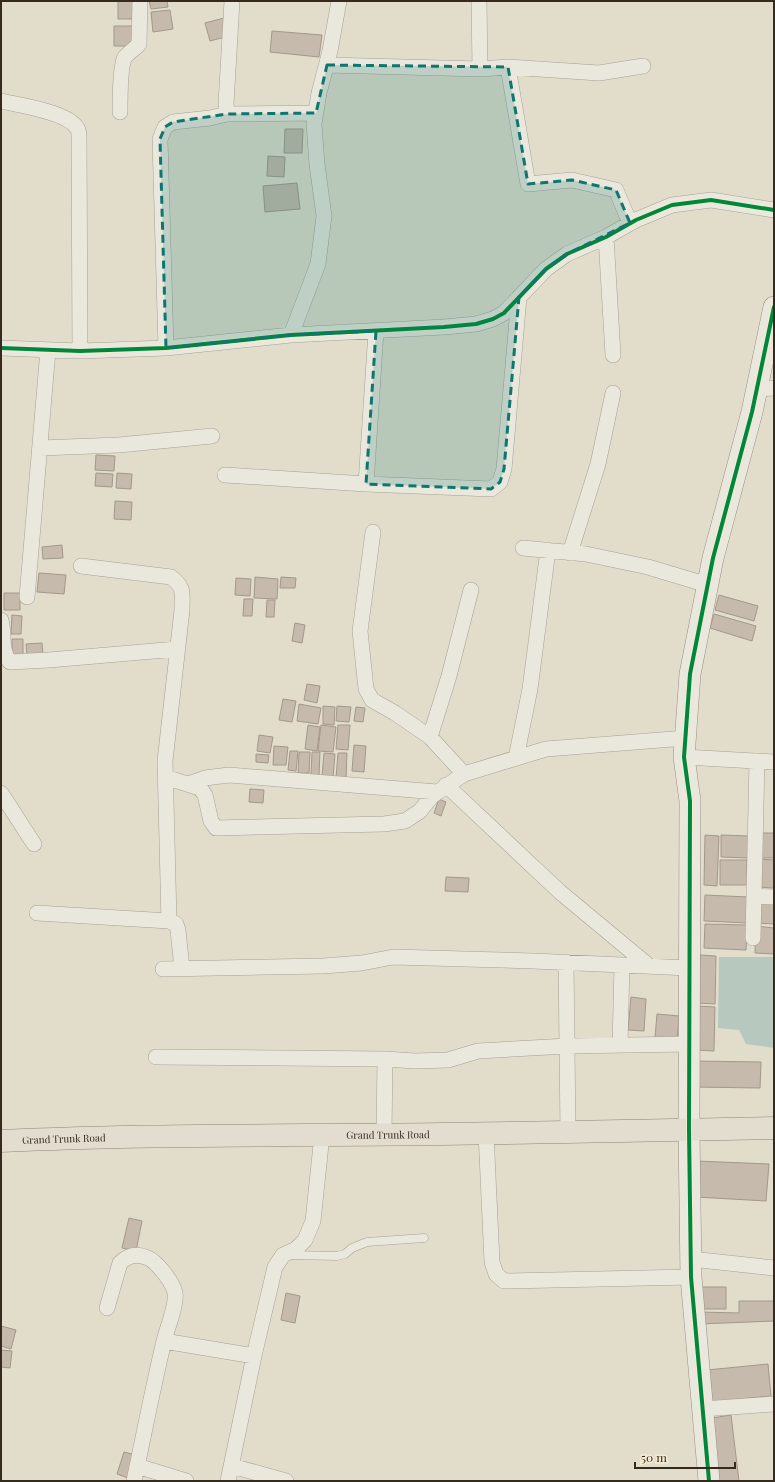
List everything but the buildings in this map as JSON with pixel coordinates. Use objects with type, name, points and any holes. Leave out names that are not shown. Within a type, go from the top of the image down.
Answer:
[{"type":"main road","name":"Grand Trunk Road","points":[[1,1141],[60,1138],[774,1128]]},
{"type":"street","points":[[120,112],[124,58],[138,44],[140,1]]},
{"type":"street","points":[[227,114],[226,104],[232,1]]},
{"type":"street","points":[[291,335],[318,264],[324,216],[314,124],[319,93],[327,65],[339,1]]},
{"type":"street","points":[[479,1],[480,69]]},
{"type":"street","points":[[327,65],[480,69],[508,67],[599,72],[643,66]]},
{"type":"street","points":[[508,67],[528,184],[572,180],[616,190],[630,223]]},
{"type":"street","points":[[1,101],[49,112],[72,122],[78,129],[80,351]]},
{"type":"street","points":[[166,348],[160,139],[165,127],[173,122],[210,118],[227,114],[316,113]]},
{"type":"street","points":[[1,348],[80,351],[166,348],[291,335],[476,324],[504,313],[546,269],[567,254],[606,237],[630,223],[672,205],[711,200],[774,210]]},
{"type":"street","points":[[606,237],[613,355]]},
{"type":"street","points":[[225,475],[366,484],[491,489],[500,482],[504,469],[519,297]]},
{"type":"street","points":[[709,1481],[691,1268],[689,1130],[690,801],[685,748],[690,674],[713,558],[752,412],[766,389],[774,307]]},
{"type":"street","points":[[366,484],[376,330]]},
{"type":"street","points":[[27,597],[48,350]]},
{"type":"street","points":[[570,553],[598,464],[613,393]]},
{"type":"street","points":[[40,448],[119,446],[212,436]]},
{"type":"street","points":[[373,532],[360,631],[366,689],[372,700],[395,713],[430,737],[464,774]]},
{"type":"street","points":[[523,548],[586,554],[648,567],[708,585]]},
{"type":"street","points":[[516,758],[530,690],[548,550]]},
{"type":"street","points":[[81,566],[171,577],[182,589],[182,610],[165,761],[169,921]]},
{"type":"street","points":[[430,737],[449,676],[471,590]]},
{"type":"street","points":[[1,620],[3,651],[6,658],[10,662],[177,649]]},
{"type":"street","points":[[165,777],[200,788],[206,795],[211,821],[216,828],[230,828],[384,824],[405,821],[420,811],[432,796],[464,774],[546,749],[685,748],[757,761],[774,762]]},
{"type":"street","points":[[753,938],[757,761]]},
{"type":"street","points":[[188,784],[205,778],[229,775],[442,789],[560,892],[649,966]]},
{"type":"street","points":[[1,792],[34,844]]},
{"type":"street","points":[[754,896],[774,896]]},
{"type":"street","points":[[37,913],[169,921],[176,924],[178,930],[182,969]]},
{"type":"street","points":[[163,969],[323,966],[362,963],[393,957],[566,962],[690,968]]},
{"type":"street","points":[[566,962],[568,1132]]},
{"type":"street","points":[[620,1045],[622,965]]},
{"type":"street","points":[[156,1057],[385,1059],[415,1061],[448,1060],[478,1051],[567,1046],[689,1044]]},
{"type":"street","points":[[384,1134],[385,1059]]},
{"type":"street","points":[[486,1133],[492,1262],[496,1274],[504,1281],[691,1268],[774,1268]]},
{"type":"street","points":[[228,1481],[254,1356],[275,1267],[283,1255],[296,1249],[305,1240],[313,1221],[322,1135]]},
{"type":"street","points":[[107,1308],[120,1263],[133,1255],[145,1256],[155,1261],[171,1283],[175,1293],[134,1481]]},
{"type":"street","points":[[164,1341],[254,1356]]},
{"type":"street","points":[[702,1409],[774,1404]]},
{"type":"street","points":[[137,1466],[186,1481]]},
{"type":"street","points":[[232,1466],[284,1481]]},
{"type":"lane","points":[[283,1255],[337,1256],[345,1254],[352,1248],[367,1242],[424,1238]]},
{"type":"highlighted area","points":[[327,65],[508,67],[528,184],[572,180],[616,190],[630,223],[567,254],[546,269],[519,297],[504,469],[500,482],[491,489],[366,484],[376,331],[291,335],[166,348],[160,139],[165,127],[173,122],[227,114],[316,113]]},
{"type":"shaded area","points":[[719,957],[774,957],[774,1048],[746,1044],[739,1030],[718,1028]]},
{"type":"cycle path","points":[[1,348],[80,351],[166,348],[291,335],[476,324],[493,319],[504,313],[546,269],[567,254],[606,237],[636,220],[672,205],[711,200],[774,210]]},
{"type":"cycle path","points":[[709,1481],[691,1277],[689,1130],[690,801],[684,757],[690,674],[713,558],[752,412],[774,307]]}]
